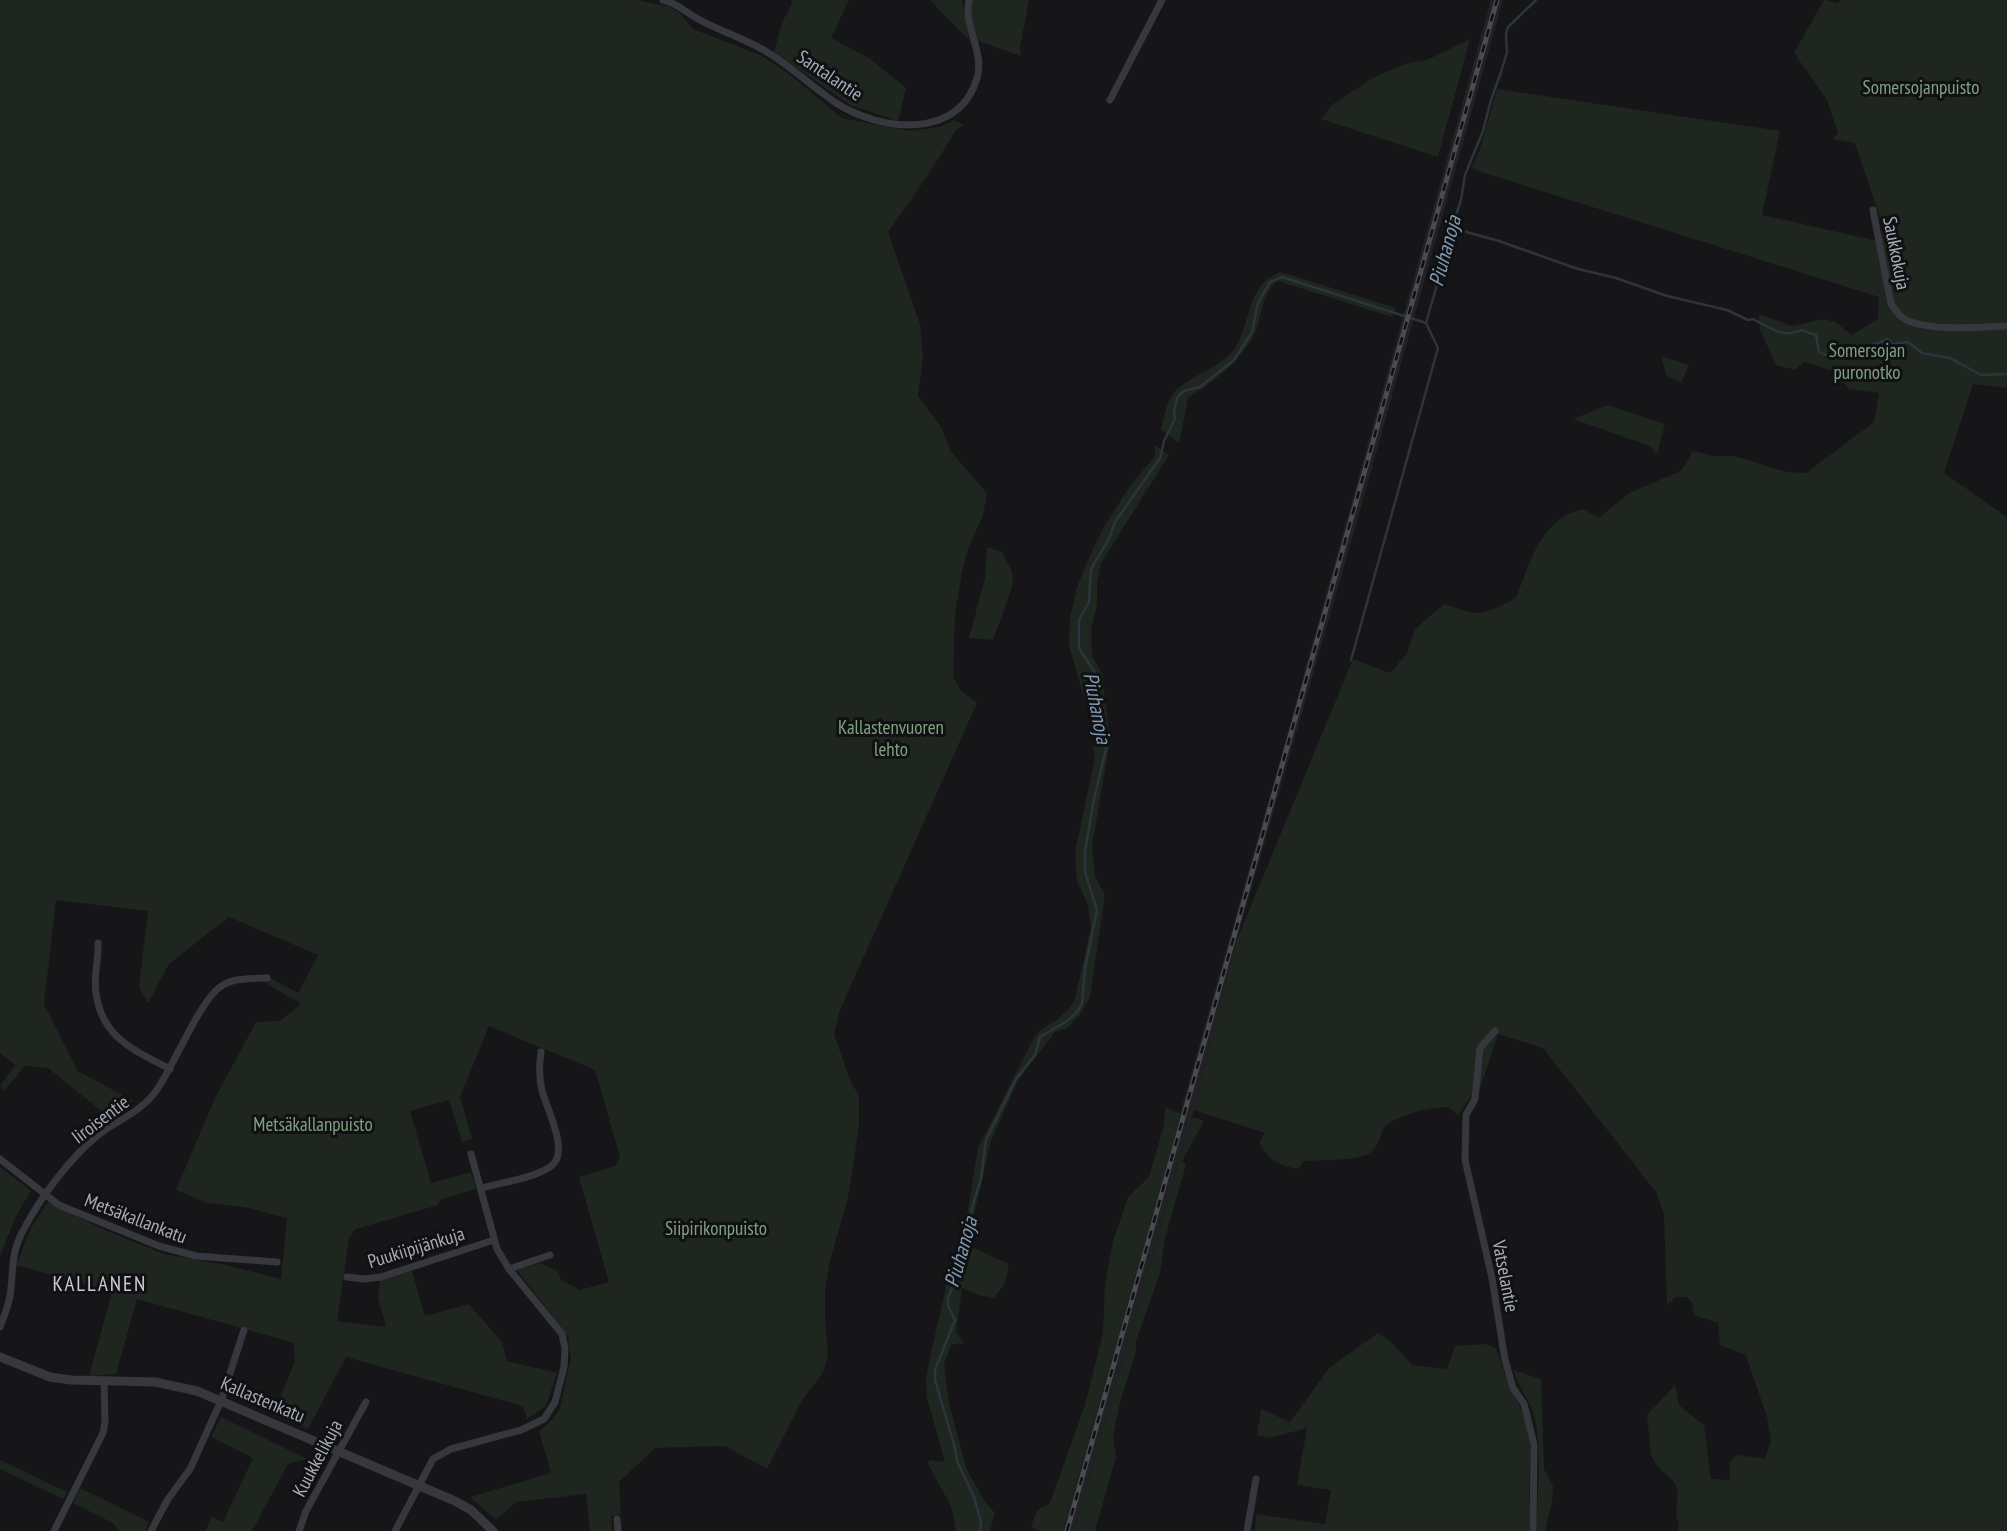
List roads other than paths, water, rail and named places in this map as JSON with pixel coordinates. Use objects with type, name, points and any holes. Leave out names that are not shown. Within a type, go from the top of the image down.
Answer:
[{"type":"street","name":"Santalantie","points":[[663,0],[675,3],[696,19],[765,51],[848,109],[905,126],[938,122],[955,111],[972,90],[979,66],[968,21],[968,0]]},
{"type":"street","points":[[1110,100],[1162,0]]},
{"type":"street","name":"Saukkokuja","points":[[1873,210],[1891,304],[1899,315],[1912,322],[1948,327],[2007,326]]},
{"type":"street","points":[[98,943],[96,994],[108,1027],[124,1044],[170,1069]]},
{"type":"street","name":"Iiroisentie","points":[[0,1327],[10,1295],[11,1266],[18,1240],[74,1159],[97,1136],[140,1110],[157,1090],[212,994],[229,982],[267,978]]},
{"type":"street","name":"Vatselantie","points":[[1494,1031],[1480,1048],[1475,1099],[1466,1115],[1465,1160],[1492,1278],[1505,1360],[1513,1388],[1524,1404],[1534,1444],[1533,1531]]},
{"type":"street","points":[[481,1188],[541,1171],[559,1159],[559,1144],[540,1078],[541,1052]]},
{"type":"street","points":[[395,1531],[427,1468],[440,1453],[532,1426],[548,1415],[555,1402],[565,1356],[562,1334],[509,1269],[494,1240],[471,1154]]},
{"type":"street","name":"Metsäkallankatu","points":[[0,1159],[46,1196],[75,1213],[182,1254],[277,1262]]},
{"type":"street","name":"Puukiipijänkuja","points":[[347,1277],[381,1277],[494,1240]]},
{"type":"street","points":[[509,1269],[550,1255]]},
{"type":"street","points":[[151,1531],[168,1499],[190,1469],[221,1401],[244,1330]]},
{"type":"street","name":"Kallastenkatu","points":[[0,1357],[50,1377],[170,1384],[197,1391],[419,1485],[471,1510],[487,1522],[493,1531]]},
{"type":"street","points":[[54,1531],[103,1433],[104,1381]]},
{"type":"street","name":"Kuukkelikuja","points":[[299,1531],[306,1511],[366,1402]]},
{"type":"street","points":[[1247,1531],[1256,1479]]},
{"type":"street","points":[[617,1519],[618,1531]]},
{"type":"waterway","name":"Piuhanoja","points":[[980,1531],[981,1522],[974,1497],[957,1461],[935,1380],[935,1370],[955,1320],[948,1306],[948,1298],[955,1282],[981,1179],[986,1140],[1016,1079],[1035,1055],[1040,1037],[1067,1021],[1082,1004],[1085,968],[1097,910],[1085,872],[1085,851],[1106,749],[1094,671],[1079,648],[1079,620],[1089,602],[1091,569],[1109,539],[1115,522],[1160,458],[1164,441],[1175,419],[1174,410],[1178,396],[1184,391],[1200,387],[1234,360],[1252,332],[1258,303],[1270,282],[1282,277],[1426,323],[1446,245],[1461,200],[1465,175],[1483,131],[1507,52],[1508,27],[1536,0]]},
{"type":"waterway","points":[[1452,228],[1667,296],[1727,310],[1783,333],[1801,330],[1816,335],[1819,352],[1829,356],[1839,351],[1849,354],[1852,349],[1863,349],[1888,339],[1892,344],[1908,342],[1922,353],[1950,358],[1981,375],[2007,374]]},
{"type":"waterway","points":[[1351,660],[1438,348],[1426,323]]},
{"type":"railway","points":[[1067,1531],[1497,0]]},
{"type":"district","name":"KALLANEN","points":[[100,1284]]},
{"type":"park label","name":"Somersojanpuisto","points":[[1921,87]]},
{"type":"park label","name":"Somersojan puronotko","points":[[1867,361]]},
{"type":"park label","name":"Kallastenvuoren lehto","points":[[891,738]]},
{"type":"park label","name":"Metsäkallanpuisto","points":[[313,1124]]},
{"type":"park label","name":"Siipirikonpuisto","points":[[716,1228]]}]
